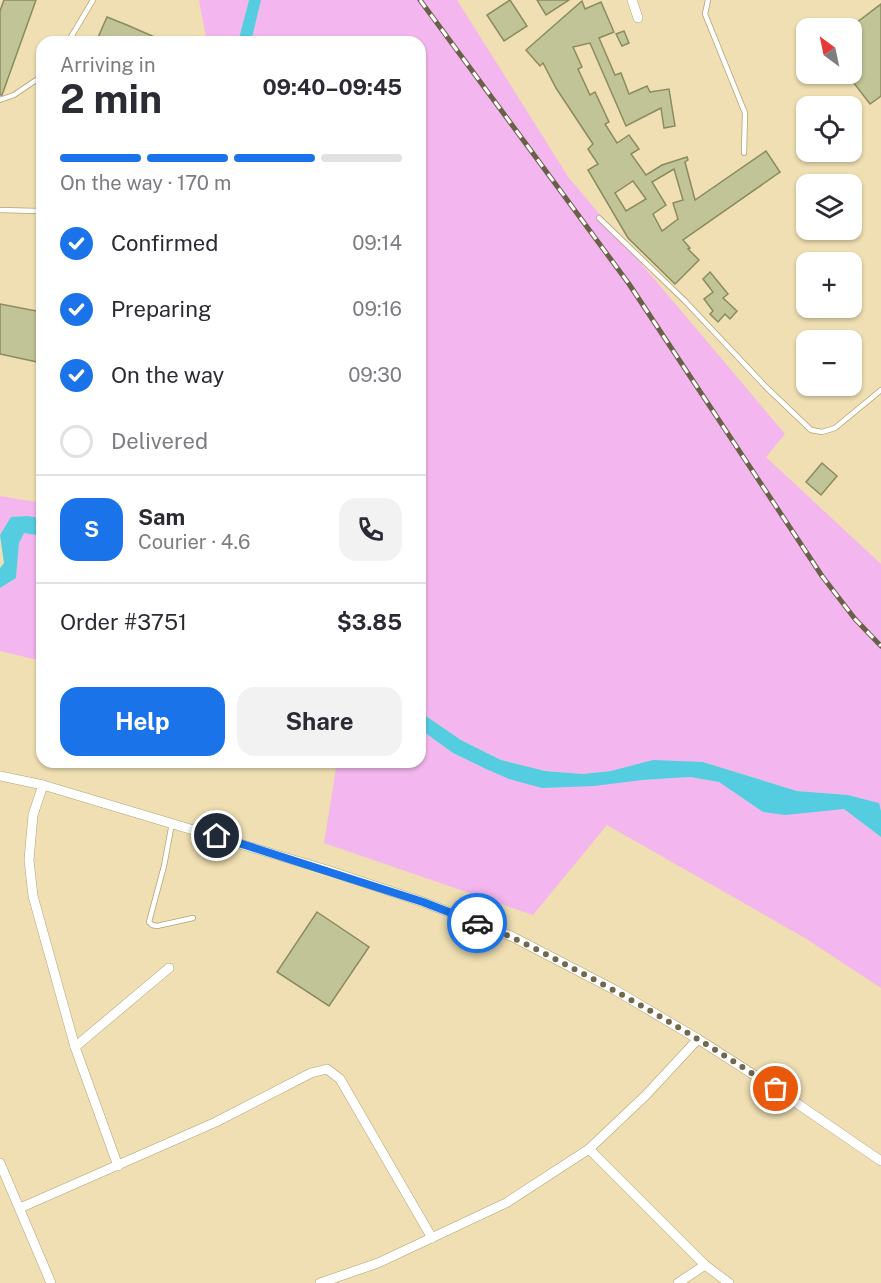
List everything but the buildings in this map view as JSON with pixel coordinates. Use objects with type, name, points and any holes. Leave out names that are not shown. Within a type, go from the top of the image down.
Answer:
[{"type":"street","points":[[632,0],[638,18]]},
{"type":"street","points":[[0,776],[172,823],[423,902],[511,936],[615,990],[698,1039],[881,1161]]},
{"type":"street","points":[[43,786],[33,815],[29,860],[33,896],[75,1047],[118,1166]]},
{"type":"street","points":[[75,1047],[169,968]]},
{"type":"street","points":[[320,1283],[378,1263],[506,1203],[589,1149],[646,1095],[698,1039]]},
{"type":"street","points":[[20,1208],[216,1122],[311,1073],[327,1069],[340,1079],[432,1238]]},
{"type":"street","points":[[589,1149],[705,1265],[729,1283]]},
{"type":"street","points":[[0,1163],[51,1283]]},
{"type":"street","points":[[678,1283],[705,1265]]},
{"type":"lane","points":[[72,36],[93,0]]},
{"type":"lane","points":[[708,0],[705,14],[745,113],[744,153]]},
{"type":"lane","points":[[0,100],[14,95],[36,80]]},
{"type":"lane","points":[[0,210],[36,211]]},
{"type":"lane","points":[[599,218],[685,301],[766,387],[811,430],[822,432],[835,428],[881,390]]},
{"type":"lane","points":[[172,823],[164,866],[149,922],[152,926],[157,926],[193,918]]},
{"type":"shaded area","points":[[199,0],[249,0],[240,36],[206,36]]},
{"type":"shaded area","points":[[261,0],[457,0],[569,178],[785,434],[766,457],[881,564],[881,811],[878,803],[848,795],[797,791],[703,762],[583,774],[545,771],[501,760],[461,740],[426,716],[426,36],[252,36]]},
{"type":"shaded area","points":[[0,496],[36,502],[36,517],[11,517],[0,535]]},
{"type":"shaded area","points":[[24,532],[36,535],[36,660],[0,651],[0,588],[16,578],[19,543]]},
{"type":"shaded area","points":[[426,733],[453,753],[486,769],[642,780],[690,777],[719,782],[763,812],[844,809],[881,837],[881,988],[805,938],[607,825],[533,915],[324,843],[336,768],[426,768]]},
{"type":"water","points":[[249,0],[261,0],[252,36],[240,36]]},
{"type":"water","points":[[11,517],[36,517],[36,535],[24,533],[19,543],[16,578],[0,588],[0,568],[4,563],[0,535]]},
{"type":"water","points":[[426,716],[461,740],[501,760],[545,771],[583,774],[611,771],[653,760],[703,762],[797,791],[848,795],[879,803],[881,837],[844,809],[785,815],[763,812],[719,782],[690,777],[594,786],[542,788],[509,779],[453,753],[426,733]]},
{"type":"railway","points":[[420,0],[629,284],[822,576],[855,619],[881,646]]},
{"type":"way so far","points":[[477,923],[511,936],[615,990],[776,1089]]},
{"type":"route","points":[[217,836],[423,902],[477,923]]}]
